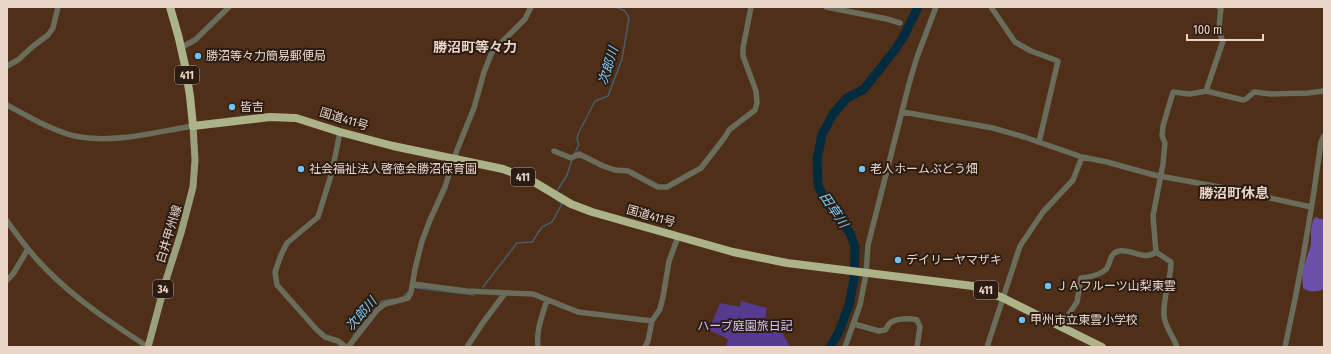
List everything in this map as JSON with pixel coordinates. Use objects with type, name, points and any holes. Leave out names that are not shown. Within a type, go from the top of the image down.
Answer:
[{"type":"highway","name":"411","points":[[170,7],[182,47],[190,92],[192,126]]},
{"type":"highway","name":"国道411号","points":[[192,126],[286,116],[307,120],[340,132],[393,146],[511,172],[529,179],[578,207],[732,252],[787,263],[847,272],[973,286],[1003,298],[1102,347]]},
{"type":"main road","name":"白井甲州線","points":[[148,347],[162,294],[184,226],[193,187],[195,160],[192,126]]},
{"type":"street","points":[[7,66],[18,60],[48,35],[53,28],[58,7]]},
{"type":"street","points":[[182,47],[195,40],[229,7]]},
{"type":"street","points":[[340,132],[332,172],[318,217],[287,244],[275,272],[277,285],[317,330],[326,337],[338,341],[347,347],[378,309],[385,304],[408,298],[413,284],[414,269],[422,241],[445,187],[457,150],[474,108],[484,72],[492,52],[525,19],[532,7]]},
{"type":"street","points":[[554,151],[571,158],[579,154],[603,166],[616,170],[628,171],[658,187],[667,187],[701,168],[725,137],[728,130],[755,110],[757,103],[756,91],[744,56],[744,48],[752,7]]},
{"type":"street","points":[[826,7],[900,23]]},
{"type":"street","points":[[845,347],[860,305],[862,273],[868,245],[917,57],[936,7]]},
{"type":"street","points":[[991,7],[1015,42],[1031,51],[1058,61],[1039,142]]},
{"type":"street","points":[[1206,91],[1223,41],[1220,37],[1219,24],[1221,8],[1219,7]]},
{"type":"street","points":[[1156,252],[1153,216],[1160,176],[1164,164],[1165,144],[1162,136],[1163,126],[1173,92],[1190,94],[1206,91],[1243,100],[1254,92],[1271,94],[1324,91]]},
{"type":"street","points":[[7,105],[50,127],[79,137],[108,138],[134,136],[192,126]]},
{"type":"street","points":[[903,112],[993,128],[1082,157],[1160,176],[1311,208]]},
{"type":"street","points":[[1285,347],[1299,284],[1317,180],[1321,142],[1324,136]]},
{"type":"street","points":[[987,347],[1020,246],[1042,212],[1072,180],[1082,157]]},
{"type":"street","points":[[7,221],[28,249],[46,269],[80,299],[148,347]]},
{"type":"street","points":[[645,347],[648,341],[652,321],[660,308],[669,261],[678,237]]},
{"type":"street","points":[[7,280],[13,274],[28,249]]},
{"type":"street","points":[[1061,326],[1077,302],[1081,278],[1098,274],[1106,269],[1111,257],[1114,253],[1119,251],[1148,256],[1156,252]]},
{"type":"street","points":[[1156,252],[1171,262],[1171,272],[1164,301],[1164,317],[1177,347]]},
{"type":"street","points":[[413,284],[466,291],[533,294],[578,312],[652,321]]},
{"type":"street","points":[[467,347],[505,293]]},
{"type":"street","points":[[538,347],[537,338],[539,326],[547,300]]},
{"type":"street","points":[[854,324],[879,331],[885,330],[890,323],[895,320],[917,320],[920,327],[917,347]]},
{"type":"green space","name":"ハーブ庭園旅日記","points":[[741,301],[767,308],[766,322],[782,332],[790,347],[726,347],[728,339],[709,330],[720,303],[740,307]]},
{"type":"shaded area","points":[[1316,217],[1324,219],[1324,289],[1313,292],[1303,288],[1302,272],[1311,245],[1313,220]]},
{"type":"waterway","name":"次郎川","points":[[575,153],[579,144],[577,139],[578,134],[595,101],[608,96],[622,59],[629,18],[625,11],[616,7]]},
{"type":"waterway","name":"田草川","points":[[830,347],[838,334],[849,305],[854,279],[855,247],[850,233],[827,203],[818,186],[817,159],[822,135],[833,114],[847,98],[864,89],[894,51],[903,38],[918,7]]},
{"type":"waterway","name":"次郎川","points":[[557,191],[567,175],[572,160]]},
{"type":"waterway","name":"次郎川","points":[[483,287],[517,243],[532,242],[542,227],[552,222],[562,204],[554,198]]},
{"type":"waterway","name":"次郎川","points":[[417,288],[474,295]]},
{"type":"waterway","name":"次郎川","points":[[404,296],[409,291]]},
{"type":"waterway","name":"次郎川","points":[[377,307],[382,301],[393,299]]},
{"type":"waterway","name":"次郎川","points":[[353,336],[367,319]]},
{"type":"place","name":"勝沼等々力簡易郵便局","points":[[198,56]]},
{"type":"place","name":"皆吉","points":[[232,107]]},
{"type":"place","name":"社会福祉法人啓徳会勝沼保育園","points":[[301,169]]},
{"type":"place","name":"老人ホームぶどう畑","points":[[862,169]]},
{"type":"place","name":"デイリーヤマザキ","points":[[898,260]]},
{"type":"place","name":"ＪＡフルーツ山梨東雲","points":[[1048,286]]},
{"type":"place","name":"甲州市立東雲小学校","points":[[1022,320]]},
{"type":"district","name":"勝沼町等々力","points":[[475,47]]},
{"type":"district","name":"勝沼町休息","points":[[1234,193]]}]
